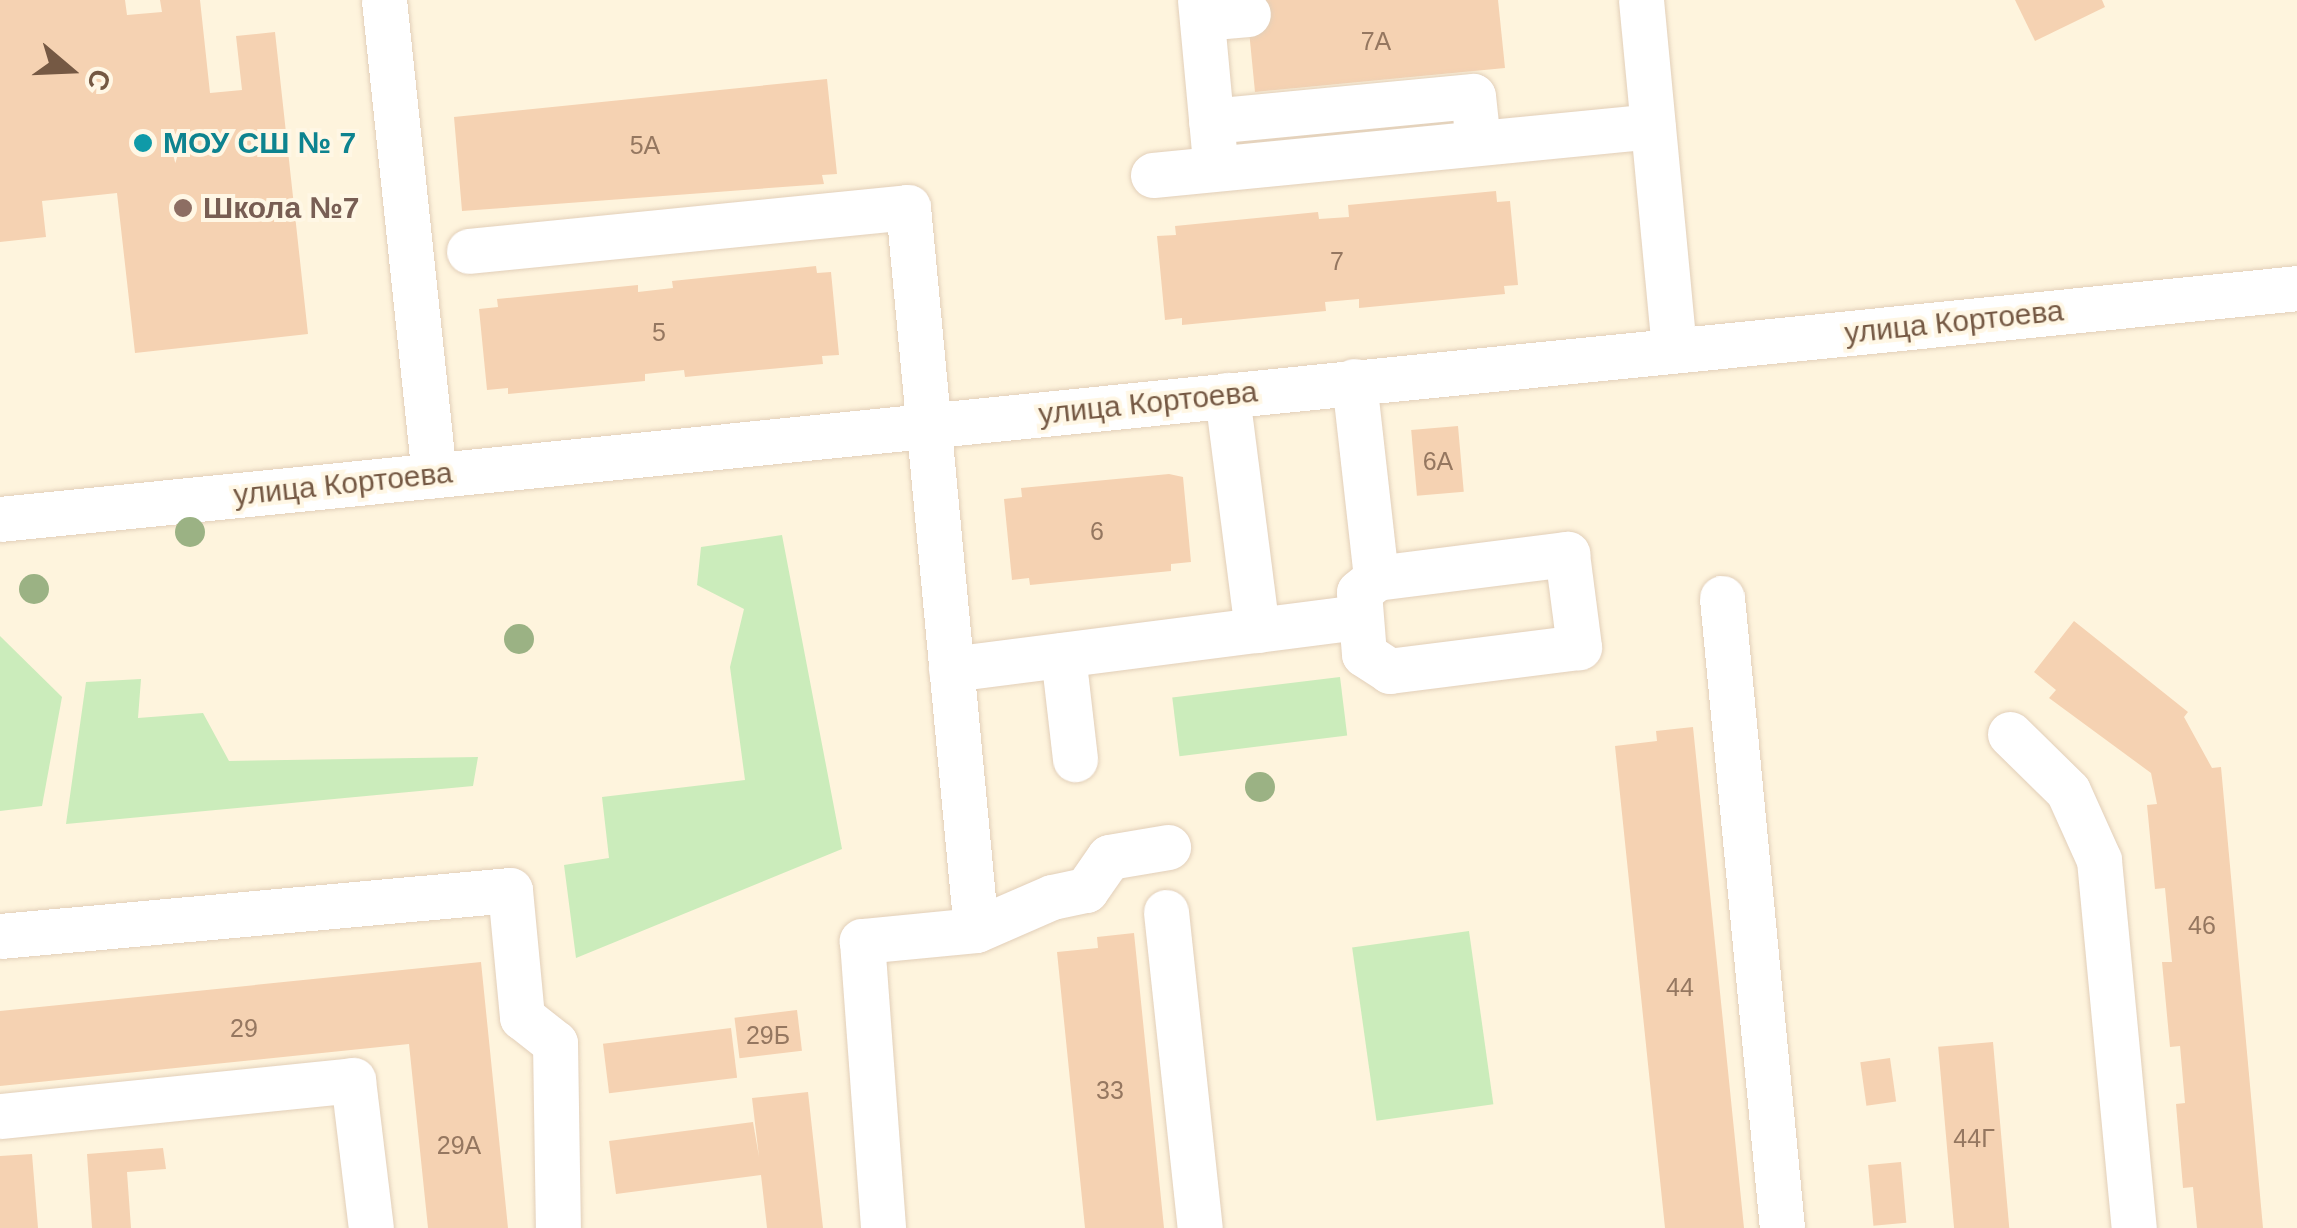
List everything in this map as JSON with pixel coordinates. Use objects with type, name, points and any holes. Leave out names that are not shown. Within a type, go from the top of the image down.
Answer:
[{"type":"lane","points":[[384,0],[434,474]]},
{"type":"lane","points":[[1640,0],[1674,348]]},
{"type":"lane","points":[[1216,169],[1200,9],[1248,14]]},
{"type":"lane","points":[[1211,122],[1473,96],[1478,144]]},
{"type":"lane","points":[[1153,175],[1652,126]]},
{"type":"lane","points":[[469,251],[908,207],[976,930]]},
{"type":"lane","name":"улица Кортоева","points":[[0,519],[2297,288]]},
{"type":"lane","points":[[952,669],[1257,630],[1367,598],[1354,381]]},
{"type":"lane","points":[[1228,395],[1257,630]]},
{"type":"lane","points":[[1722,598],[1782,1228]]},
{"type":"lane","points":[[1063,655],[1075,759]]},
{"type":"lane","points":[[2010,734],[2068,791],[2099,860],[2134,1228]]},
{"type":"lane","points":[[883,1228],[862,941],[976,930],[1052,897],[1086,890],[1109,857],[1168,847]]},
{"type":"lane","points":[[0,936],[510,890],[522,1017],[554,1043],[558,1228]]},
{"type":"lane","points":[[1166,912],[1200,1228]]},
{"type":"lane","points":[[0,1116],[353,1080],[371,1228]]},
{"type":"green space","points":[[782,535],[842,849],[576,958],[564,865],[609,858],[602,797],[745,780],[730,667],[744,609],[697,585],[701,547]]},
{"type":"green space","points":[[0,636],[62,697],[42,806],[0,811]]},
{"type":"green space","points":[[1340,677],[1347,736],[1179,756],[1172,698]]},
{"type":"green space","points":[[141,679],[138,718],[203,713],[229,761],[478,757],[473,786],[66,824],[86,682]]},
{"type":"green space","points":[[1469,931],[1493,1104],[1377,1121],[1352,947]]},
{"type":"building","name":"МОУ СШ № 7","points":[[0,0],[125,0],[127,15],[162,12],[160,0],[200,0],[210,93],[242,90],[236,36],[275,32],[308,334],[135,353],[117,193],[42,201],[46,237],[0,242]]},
{"type":"building","points":[[1246,0],[1498,0],[1505,68],[1255,92]]},
{"type":"building","points":[[2015,0],[2102,0],[2105,7],[2035,41]]},
{"type":"building","points":[[827,79],[837,174],[822,175],[824,184],[462,211],[454,117]]},
{"type":"building","points":[[1496,191],[1497,202],[1510,201],[1518,285],[1504,286],[1505,294],[1359,308],[1359,299],[1325,302],[1326,311],[1182,325],[1182,318],[1165,320],[1157,236],[1176,235],[1175,226],[1318,212],[1319,219],[1349,217],[1348,205]]},
{"type":"building","points":[[816,266],[817,273],[831,272],[839,355],[822,356],[823,364],[685,377],[684,370],[645,374],[645,381],[508,394],[508,388],[487,390],[479,309],[498,307],[497,299],[638,285],[638,292],[673,288],[672,281]]},
{"type":"building","points":[[1458,426],[1464,492],[1417,496],[1411,430]]},
{"type":"building","points":[[1169,474],[1183,477],[1191,562],[1171,564],[1171,571],[1030,585],[1029,578],[1012,580],[1004,499],[1022,497],[1021,488]]},
{"type":"building","points":[[2074,621],[2188,712],[2184,717],[2212,768],[2221,767],[2263,1228],[2197,1228],[2193,1187],[2183,1188],[2176,1104],[2185,1103],[2180,1046],[2170,1047],[2162,962],[2172,962],[2165,888],[2155,889],[2147,805],[2157,804],[2151,773],[2049,698],[2056,690],[2034,672]]},
{"type":"building","points":[[1693,727],[1744,1228],[1665,1228],[1615,746],[1657,741],[1656,731]]},
{"type":"building","points":[[1134,933],[1164,1228],[1085,1228],[1057,952],[1098,948],[1097,937]]},
{"type":"building","points":[[481,962],[508,1228],[428,1228],[409,1044],[0,1086],[0,1011]]},
{"type":"building","points":[[797,1010],[802,1051],[739,1058],[734,1018]]},
{"type":"building","points":[[731,1028],[737,1078],[609,1093],[603,1044]]},
{"type":"building","points":[[1993,1042],[2009,1228],[1954,1228],[1938,1047]]},
{"type":"building","points":[[1890,1058],[1896,1102],[1866,1106],[1860,1062]]},
{"type":"building","points":[[808,1092],[823,1228],[767,1228],[761,1175],[616,1194],[609,1141],[753,1122],[759,1157],[752,1098]]},
{"type":"building","points":[[163,1148],[166,1169],[127,1172],[131,1228],[92,1228],[87,1154]]},
{"type":"building","points":[[32,1154],[38,1228],[0,1228],[0,1156]]},
{"type":"building","points":[[1901,1162],[1906,1223],[1873,1226],[1868,1165]]},
{"type":"place","name":"МОУ СШ № 7","points":[[143,143]]},
{"type":"place","name":"Школа №7","points":[[183,208]]}]
